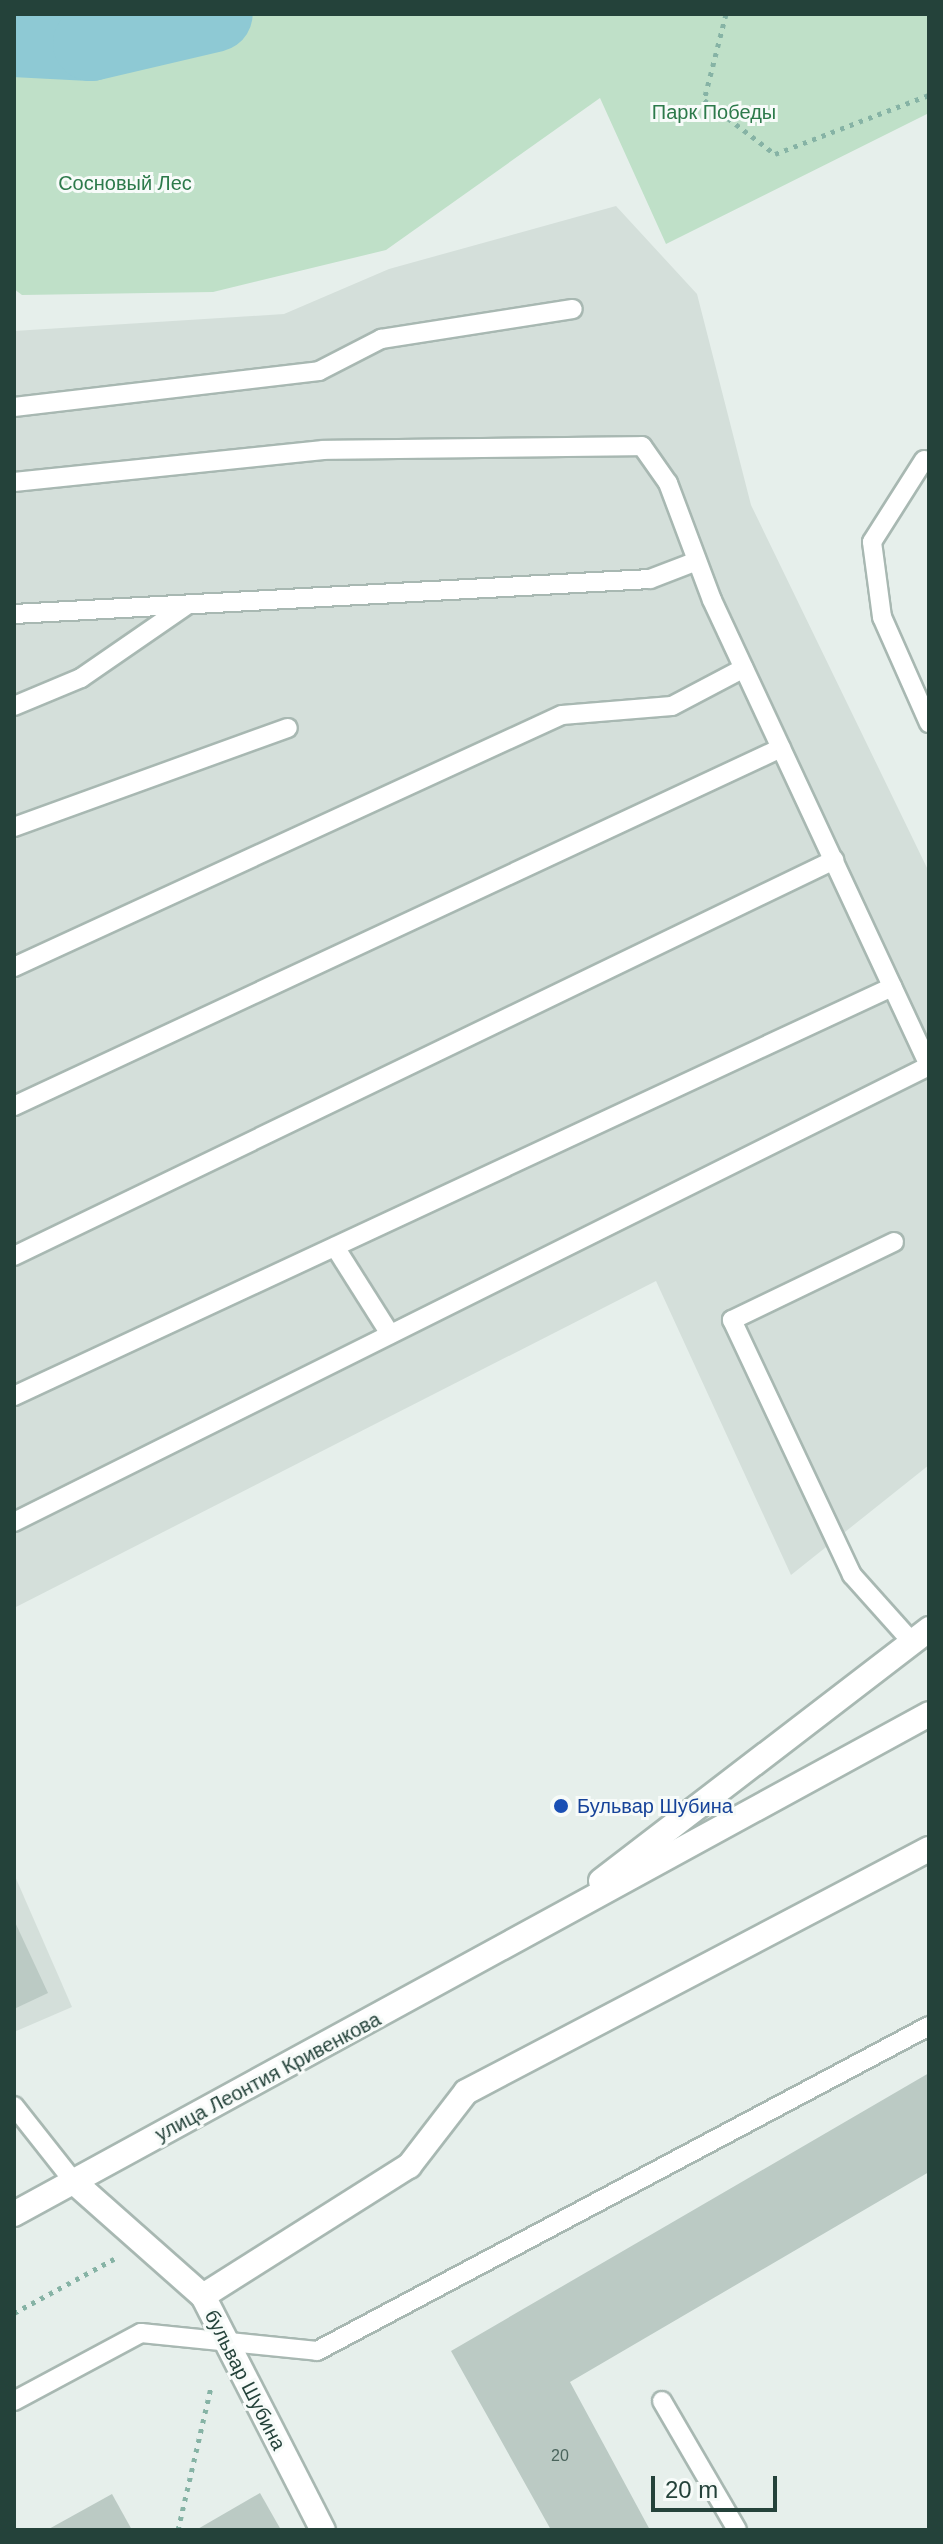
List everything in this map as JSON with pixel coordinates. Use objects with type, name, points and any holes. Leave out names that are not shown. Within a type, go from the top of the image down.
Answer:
[{"type":"main road","name":"улица Леонтия Кривенкова","points":[[522,1940],[921,1636]]},
{"type":"main road","name":"улица Леонтия Кривенкова","points":[[14,2214],[522,1940],[929,1714]]},
{"type":"main road","points":[[203,2296],[409,2166],[466,2092],[929,1849]]},
{"type":"main road","name":"бульвар Шубина","points":[[74,2182],[203,2296],[221,2342],[323,2530]]},
{"type":"lane","points":[[14,407],[319,371],[381,339],[573,309]]},
{"type":"lane","points":[[14,482],[323,450],[642,446],[668,483],[697,561],[744,668],[929,1065],[14,1522]]},
{"type":"lane","points":[[924,460],[872,542],[882,617],[929,723]]},
{"type":"lane","points":[[14,614],[650,579],[697,561]]},
{"type":"lane","points":[[14,706],[81,678],[187,605]]},
{"type":"lane","points":[[14,967],[179,886],[562,715],[672,706],[744,668]]},
{"type":"lane","points":[[14,827],[288,728]]},
{"type":"lane","points":[[14,1106],[781,748]]},
{"type":"lane","points":[[14,1256],[834,860]]},
{"type":"lane","points":[[14,1396],[892,987]]},
{"type":"lane","points":[[894,1242],[732,1320],[852,1575],[921,1636]]},
{"type":"lane","points":[[335,1247],[390,1334]]},
{"type":"lane","points":[[14,2401],[141,2333],[317,2351],[929,2026]]},
{"type":"lane","points":[[14,2106],[74,2182]]},
{"type":"lane","points":[[662,2401],[737,2530]]},
{"type":"path","points":[[726,14],[704,100],[775,154],[929,95]]},
{"type":"path","points":[[14,2313],[143,2243]]},
{"type":"path","points":[[178,2530],[221,2342]]},
{"type":"shaded area","points":[[616,206],[697,294],[751,505],[929,872],[929,1465],[791,1575],[656,1281],[14,1608],[14,331],[284,314],[389,269]]},
{"type":"shaded area","points":[[14,1874],[72,2007],[14,2032]]},
{"type":"green space","name":"Сосновый Лес","points":[[14,14],[929,14],[929,113],[666,244],[600,98],[386,250],[213,292],[22,295],[14,289]]},
{"type":"building","points":[[14,1920],[48,1993],[14,2009]]},
{"type":"building","points":[[929,2073],[929,2172],[570,2382],[650,2530],[551,2530],[451,2351]]},
{"type":"building","points":[[260,2493],[281,2530],[196,2530]]},
{"type":"building","points":[[112,2494],[132,2530],[47,2530]]},
{"type":"waterway","points":[[14,39],[91,43],[215,14]]},
{"type":"place","name":"Бульвар Шубина","points":[[561,1806]]},
{"type":"park label","name":"Парк Победы","points":[[714,112]]}]
